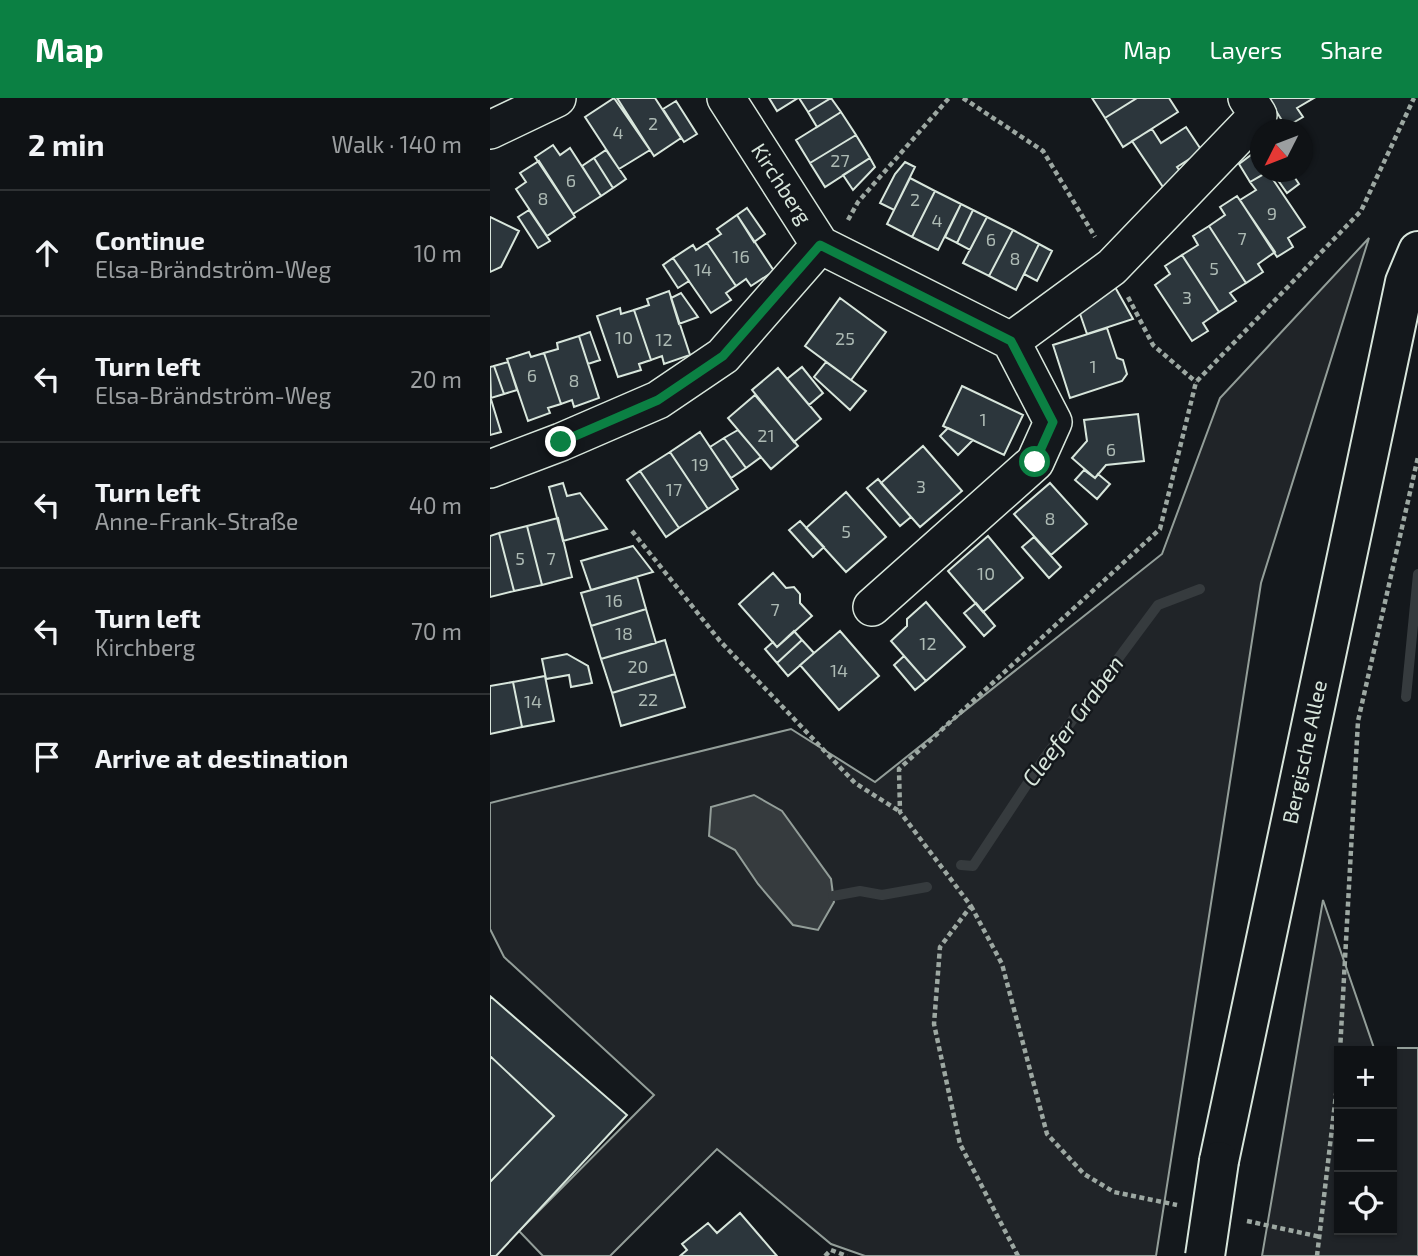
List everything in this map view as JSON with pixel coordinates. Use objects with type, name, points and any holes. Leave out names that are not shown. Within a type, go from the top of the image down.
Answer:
[{"type":"main road","name":"Bergische Allee","points":[[1205,1256],[1219,1161],[1405,282],[1418,251]]},
{"type":"street","points":[[490,130],[557,98]]},
{"type":"street","name":"Kirchberg","points":[[490,469],[658,400],[723,356],[825,248],[726,98]]},
{"type":"street","points":[[1011,341],[1112,267],[1258,115],[1247,98]]},
{"type":"street","points":[[825,248],[1011,341],[1053,422],[1035,462],[872,607]]},
{"type":"path","points":[[825,248],[858,202],[948,98]]},
{"type":"path","points":[[963,98],[1043,151],[1112,267],[1153,345],[1196,382]]},
{"type":"path","points":[[900,811],[899,769],[1160,529],[1196,382],[1361,211],[1414,98]]},
{"type":"path","points":[[1340,1046],[1358,721],[1417,460]]},
{"type":"path","points":[[632,531],[720,641],[855,783],[900,811],[971,906],[1002,964],[1047,1134],[1084,1174],[1114,1192],[1179,1206]]},
{"type":"path","points":[[971,906],[940,947],[934,1024],[960,1144],[1018,1256]]},
{"type":"path","points":[[1317,1256],[1335,1109]]},
{"type":"path","points":[[1243,1220],[1321,1237]]},
{"type":"path","points":[[825,1256],[831,1250],[847,1256]]},
{"type":"shaded area","points":[[1369,238],[1261,583],[1156,1256],[865,1256],[831,1244],[717,1149],[610,1256],[543,1256],[519,1231],[654,1095],[504,957],[490,929],[490,803],[791,729],[875,782],[1162,554],[1220,398]]},
{"type":"shaded area","points":[[754,795],[782,811],[831,879],[834,902],[818,930],[793,925],[758,884],[735,850],[709,836],[711,807]]},
{"type":"shaded area","points":[[1323,900],[1373,1046],[1334,1046],[1334,1235],[1397,1235],[1397,1048],[1418,1048],[1418,1256],[1262,1256]]},
{"type":"building","points":[[614,98],[650,150],[619,169],[585,117]]},
{"type":"building","points":[[617,98],[655,98],[681,138],[654,156]]},
{"type":"building","points":[[769,98],[798,98],[777,111]]},
{"type":"building","points":[[799,98],[831,98],[808,112]]},
{"type":"building","points":[[831,98],[841,112],[817,127],[808,112]]},
{"type":"building","points":[[1092,98],[1137,98],[1105,118]]},
{"type":"building","points":[[1137,98],[1169,98],[1178,112],[1123,147],[1105,118]]},
{"type":"building","points":[[1268,98],[1314,98],[1297,108],[1303,117],[1281,119]]},
{"type":"building","points":[[676,101],[697,134],[684,142],[663,109]]},
{"type":"building","points":[[841,112],[856,135],[810,163],[796,140]]},
{"type":"building","points":[[1186,127],[1202,151],[1177,167],[1182,174],[1163,187],[1132,141],[1152,129],[1161,143]]},
{"type":"building","points":[[856,135],[870,158],[825,187],[810,163]]},
{"type":"building","points":[[553,145],[560,155],[570,148],[601,196],[573,214],[535,157]]},
{"type":"building","points":[[606,150],[626,179],[613,188],[594,158]]},
{"type":"building","points":[[1250,156],[1250,182],[1239,164]]},
{"type":"building","points":[[594,158],[613,188],[601,196],[582,166]]},
{"type":"building","points":[[870,158],[875,167],[853,190],[843,175]]},
{"type":"building","points":[[539,161],[575,217],[547,236],[516,189],[526,182],[520,173]]},
{"type":"building","points":[[905,162],[915,167],[894,210],[880,203],[895,174]]},
{"type":"building","points":[[910,178],[935,191],[912,237],[887,224]]},
{"type":"building","points":[[1250,182],[1275,182],[1305,227],[1288,238],[1293,247],[1277,257],[1240,200],[1256,190]]},
{"type":"building","points":[[1279,182],[1298,182],[1299,184],[1287,193]]},
{"type":"building","points":[[935,191],[961,204],[938,250],[912,237]]},
{"type":"building","points":[[1237,196],[1275,252],[1258,264],[1263,272],[1246,283],[1209,226],[1225,215],[1220,207]]},
{"type":"building","points":[[961,204],[973,210],[957,243],[945,237]]},
{"type":"building","points":[[747,208],[765,234],[754,242],[737,215]]},
{"type":"building","points":[[529,210],[550,241],[538,248],[518,217]]},
{"type":"building","points":[[973,210],[987,217],[970,250],[957,243]]},
{"type":"building","points":[[737,215],[774,271],[751,286],[746,279],[736,286],[707,243],[721,234],[717,229]]},
{"type":"building","points":[[490,217],[519,231],[501,267],[490,272]]},
{"type":"building","points":[[987,217],[1013,230],[989,276],[963,263]]},
{"type":"building","points":[[1209,226],[1246,283],[1230,293],[1236,301],[1219,312],[1182,255],[1198,245],[1193,236]]},
{"type":"building","points":[[1013,230],[1039,244],[1016,290],[989,276]]},
{"type":"building","points":[[707,243],[736,286],[726,293],[731,300],[711,313],[673,258],[693,245],[696,250]]},
{"type":"building","points":[[1039,244],[1052,251],[1037,281],[1024,274]]},
{"type":"building","points":[[1182,255],[1219,312],[1203,323],[1208,331],[1192,341],[1155,285],[1170,274],[1165,266]]},
{"type":"building","points":[[673,258],[689,281],[678,288],[663,265]]},
{"type":"building","points":[[1115,287],[1133,319],[1087,334],[1078,308]]},
{"type":"building","points":[[669,291],[690,355],[664,364],[662,356],[651,360],[634,310],[649,305],[647,299]]},
{"type":"building","points":[[681,293],[698,317],[679,324],[671,298]]},
{"type":"building","points":[[840,298],[886,332],[851,380],[805,346]]},
{"type":"building","points":[[620,308],[621,314],[634,310],[651,360],[639,364],[641,370],[618,377],[597,316]]},
{"type":"building","points":[[1107,328],[1117,358],[1123,360],[1127,374],[1122,381],[1070,398],[1053,345]]},
{"type":"building","points":[[590,332],[600,360],[588,364],[579,336]]},
{"type":"building","points":[[579,336],[599,398],[574,407],[572,400],[561,404],[544,353],[558,349],[557,343]]},
{"type":"building","points":[[529,352],[531,357],[544,353],[561,404],[548,408],[550,413],[528,421],[507,359]]},
{"type":"building","points":[[508,362],[517,390],[504,394],[494,366]]},
{"type":"building","points":[[826,362],[866,391],[850,410],[814,377]]},
{"type":"building","points":[[494,366],[504,394],[491,398],[490,367]]},
{"type":"building","points":[[802,367],[823,393],[809,405],[787,379]]},
{"type":"building","points":[[778,368],[821,419],[794,442],[752,390]]},
{"type":"building","points":[[962,386],[1023,415],[1004,455],[943,426]]},
{"type":"building","points":[[755,395],[798,446],[771,469],[728,418]]},
{"type":"building","points":[[490,396],[501,432],[490,435]]},
{"type":"building","points":[[1138,414],[1144,461],[1106,465],[1095,478],[1072,458],[1087,441],[1084,420]]},
{"type":"building","points":[[948,428],[973,440],[958,455],[940,436]]},
{"type":"building","points":[[738,430],[761,457],[746,468],[724,438]]},
{"type":"building","points":[[700,432],[738,489],[708,509],[670,452]]},
{"type":"building","points":[[724,438],[746,468],[731,478],[710,447]]},
{"type":"building","points":[[923,446],[962,491],[920,527],[881,483]]},
{"type":"building","points":[[670,452],[708,509],[679,528],[640,471]]},
{"type":"building","points":[[1084,470],[1095,478],[1098,474],[1110,484],[1097,499],[1075,480]]},
{"type":"building","points":[[640,471],[679,528],[666,537],[627,480]]},
{"type":"building","points":[[878,479],[911,517],[900,526],[867,488]]},
{"type":"building","points":[[563,483],[567,496],[580,493],[607,529],[563,541],[549,487]]},
{"type":"building","points":[[1050,483],[1087,524],[1051,555],[1014,514]]},
{"type":"building","points":[[846,492],[886,537],[846,572],[806,528]]},
{"type":"building","points":[[558,518],[572,577],[542,585],[527,526]]},
{"type":"building","points":[[800,521],[824,547],[813,557],[789,530]]},
{"type":"building","points":[[527,526],[542,585],[514,591],[499,533]]},
{"type":"building","points":[[499,533],[514,591],[490,597],[490,536]]},
{"type":"building","points":[[988,536],[1023,578],[983,612],[948,571]]},
{"type":"building","points":[[1034,537],[1061,567],[1049,578],[1022,547]]},
{"type":"building","points":[[633,546],[653,572],[591,590],[581,561]]},
{"type":"building","points":[[773,573],[786,588],[794,587],[800,594],[800,603],[812,616],[777,647],[739,604]]},
{"type":"building","points":[[637,577],[646,609],[591,626],[581,593]]},
{"type":"building","points":[[926,602],[965,647],[926,681],[891,641],[907,626],[907,619]]},
{"type":"building","points":[[976,603],[995,626],[984,636],[964,613]]},
{"type":"building","points":[[646,609],[656,643],[601,659],[591,626]]},
{"type":"building","points":[[794,631],[802,640],[777,663],[765,649],[773,642],[777,647]]},
{"type":"building","points":[[840,631],[879,676],[839,710],[800,665]]},
{"type":"building","points":[[665,640],[675,674],[612,693],[601,659]]},
{"type":"building","points":[[802,640],[814,653],[788,676],[777,663]]},
{"type":"building","points":[[567,654],[588,666],[592,683],[571,687],[569,675],[546,679],[542,659]]},
{"type":"building","points":[[904,656],[926,681],[915,690],[894,665]]},
{"type":"building","points":[[675,674],[685,707],[621,726],[612,693]]},
{"type":"building","points":[[545,676],[554,721],[522,727],[513,682]]},
{"type":"building","points":[[513,682],[522,727],[490,734],[490,686]]},
{"type":"building","points":[[490,996],[627,1115],[496,1256],[490,1256],[490,1182],[554,1116],[490,1056]]},
{"type":"building","points":[[490,1056],[554,1116],[490,1182]]},
{"type":"building","points":[[740,1213],[777,1256],[680,1256],[687,1250],[682,1244],[708,1223],[717,1233]]},
{"type":"waterway","name":"Cleefer Graben","points":[[1406,697],[1418,574]]},
{"type":"waterway","name":"Cleefer Graben","points":[[961,865],[973,866],[1045,757],[1158,605],[1200,589]]},
{"type":"waterway","name":"Cleefer Graben","points":[[833,896],[860,891],[882,895],[927,887]]},
{"type":"route","points":[[561,442],[658,400],[723,356],[820,245],[1011,341],[1053,422],[1035,462]]}]
